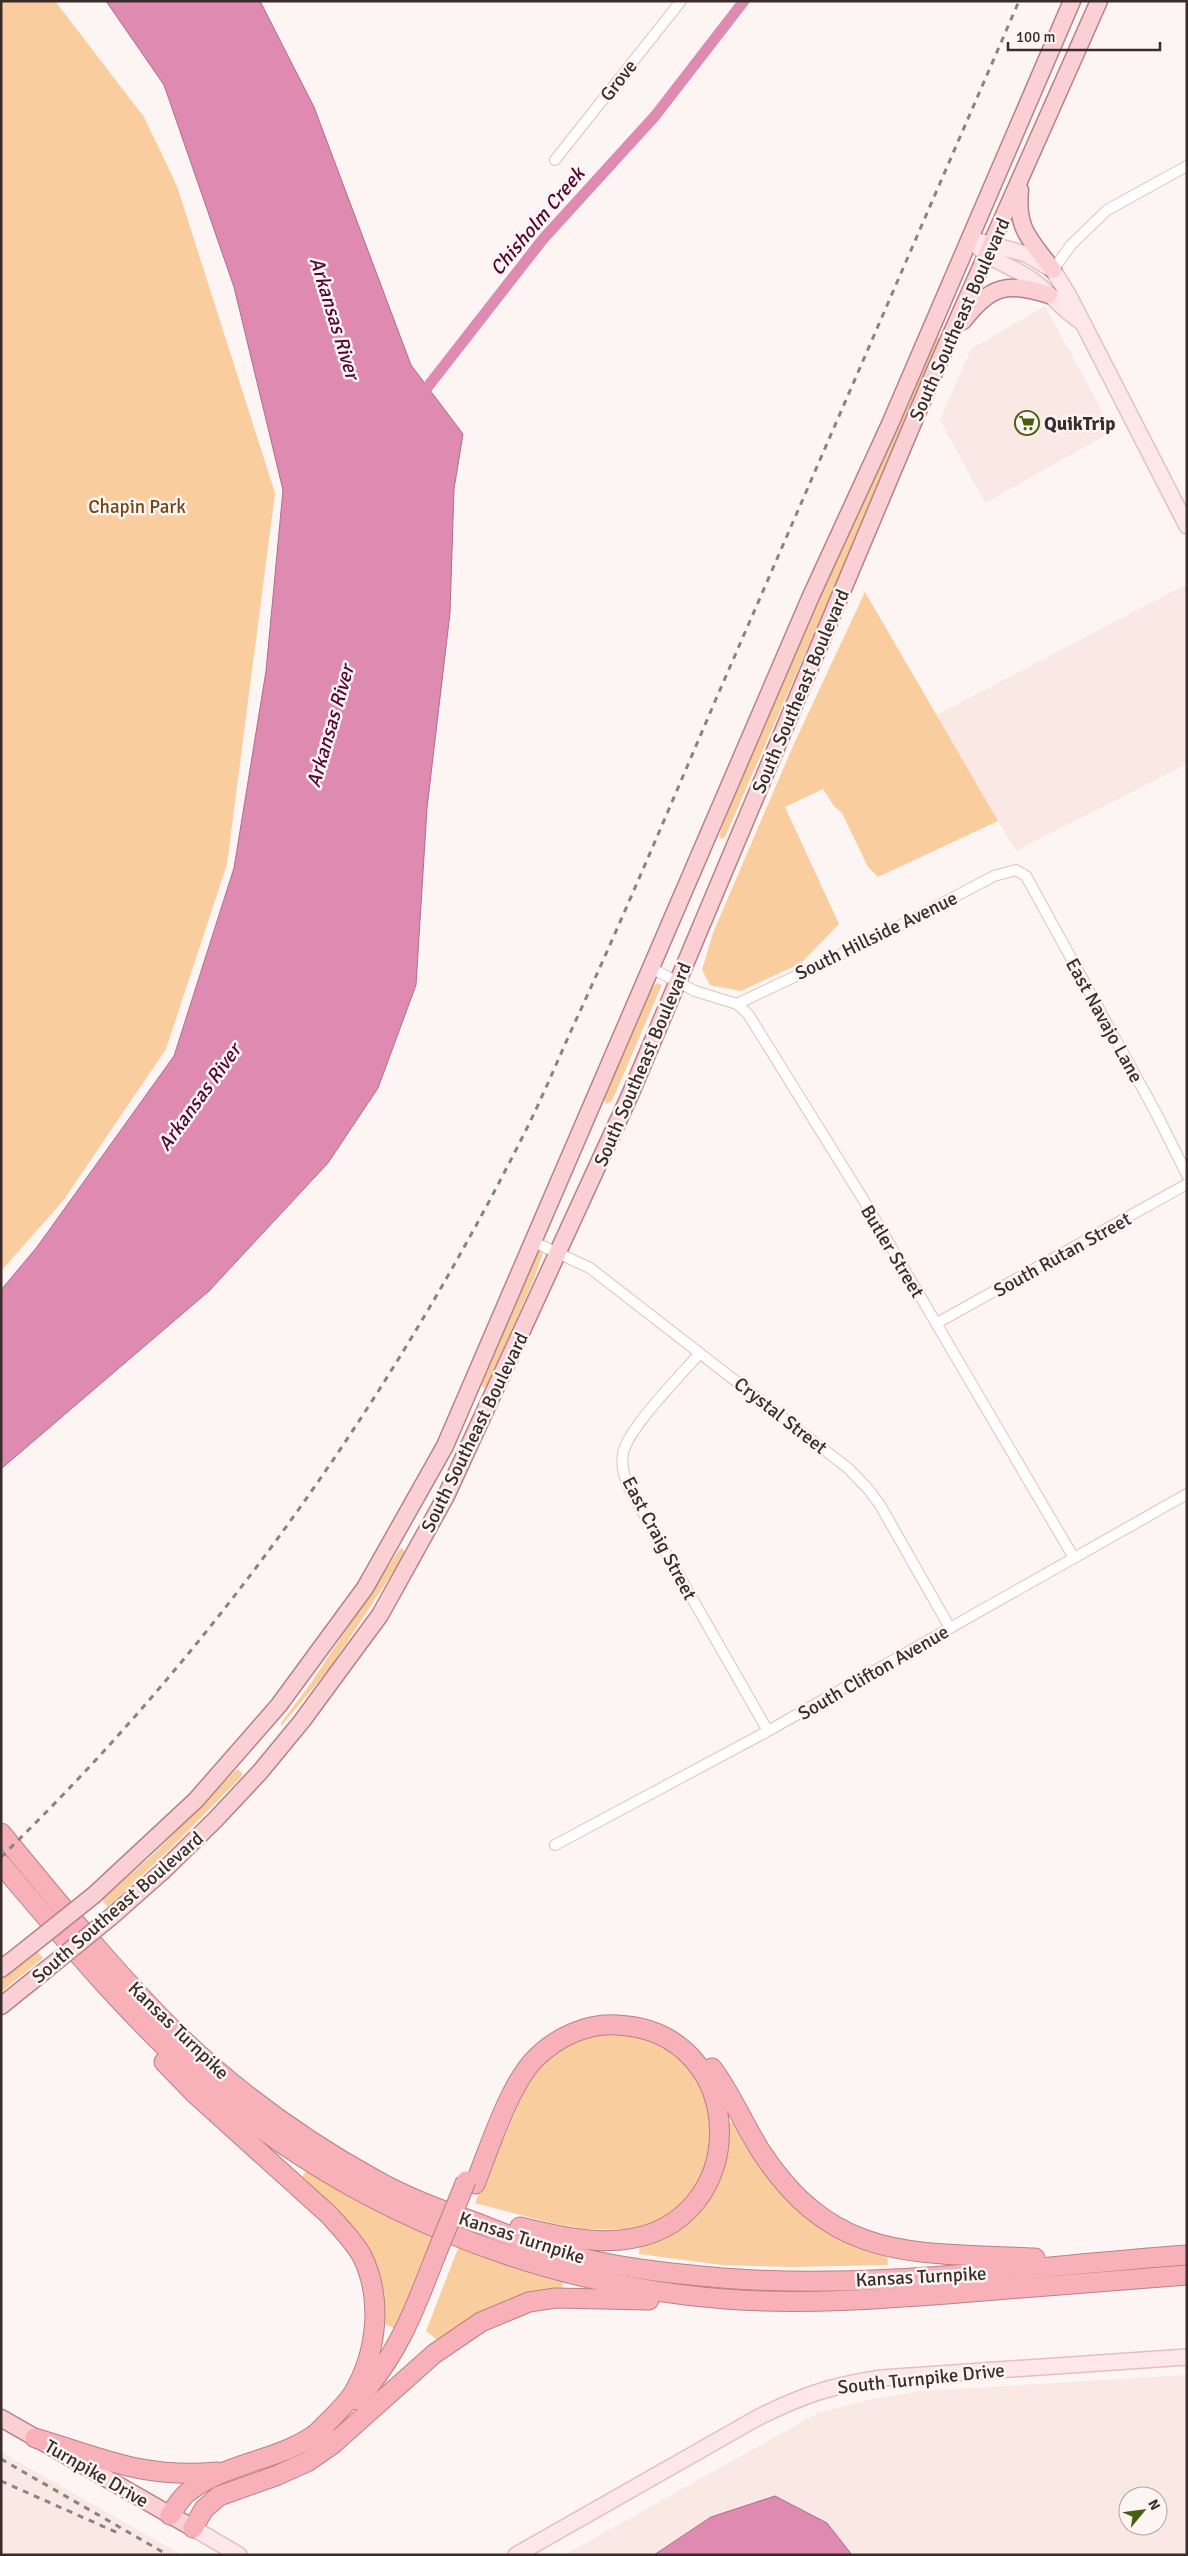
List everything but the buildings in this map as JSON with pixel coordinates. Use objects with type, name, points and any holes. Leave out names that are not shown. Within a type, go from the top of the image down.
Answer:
[{"type":"highway","name":"Kansas Turnpike","points":[[1,1832],[113,1964],[179,2036],[232,2081],[313,2142],[376,2181],[441,2210],[518,2239],[594,2261],[724,2278],[834,2280],[994,2272],[1081,2262],[1187,2255]]},
{"type":"highway","name":"Kansas Turnpike","points":[[1,1864],[90,1970],[196,2076],[249,2119],[318,2166],[367,2195],[429,2225],[543,2266],[617,2284],[727,2299],[790,2300],[891,2298],[1187,2275]]},
{"type":"highway","points":[[90,1970],[120,2012],[152,2049],[194,2093],[328,2214],[347,2234],[361,2256],[371,2279],[374,2298],[375,2322],[372,2346],[353,2394],[315,2435]]},
{"type":"highway","points":[[388,2392],[470,2182],[506,2083],[520,2061],[533,2046],[552,2032],[572,2022],[592,2016],[627,2016],[657,2024],[682,2038],[696,2049],[719,2077],[761,2151],[777,2173],[812,2210],[858,2238],[881,2246],[933,2255],[1034,2258],[1081,2262]]},
{"type":"highway","points":[[232,2081],[338,2147],[404,2182],[452,2203],[514,2226],[556,2236],[621,2240],[645,2235],[670,2223],[688,2208],[702,2192],[713,2172],[721,2136],[720,2116],[713,2093],[703,2074],[688,2056],[672,2042],[652,2032],[632,2025],[610,2024],[569,2034],[534,2059],[523,2076],[470,2182]]},
{"type":"highway","points":[[35,2438],[117,2465],[142,2471],[190,2475],[223,2472],[279,2454],[315,2435],[358,2399],[382,2370],[412,2317],[440,2259]]},
{"type":"highway","points":[[193,2528],[204,2509],[219,2496],[278,2475],[307,2462],[333,2444],[388,2392],[458,2335],[480,2322],[530,2302],[556,2298],[594,2297],[745,2305],[790,2300]]},
{"type":"highway","points":[[170,2514],[186,2494],[223,2472]]},
{"type":"main road","name":"South Southeast Boulevard","points":[[1,1969],[94,1895],[196,1800],[238,1754],[279,1705],[365,1588],[445,1446],[811,596],[970,239],[1072,1]]},
{"type":"main road","name":"South Southeast Boulevard","points":[[1,2006],[48,1969],[163,1871],[260,1772],[302,1721],[380,1615],[446,1496],[630,1095],[950,336],[1099,1]]},
{"type":"main road","points":[[1021,178],[1018,210],[1020,222],[1053,270]]},
{"type":"main road","points":[[950,336],[973,308],[1000,289],[1012,286],[1049,295]]},
{"type":"main road","name":"Turnpike Drive","points":[[1,2418],[193,2528]]},
{"type":"street","name":"Grove","points":[[555,160],[681,1]]},
{"type":"street","points":[[1053,270],[1071,245],[1107,210],[1187,166]]},
{"type":"street","points":[[970,239],[1018,270],[1064,310],[1080,321]]},
{"type":"street","points":[[989,250],[1026,254],[1053,270],[1069,296],[1080,321],[1187,526]]},
{"type":"street","name":"South Hillside Avenue","points":[[737,1004],[886,933],[994,876],[1016,870]]},
{"type":"street","name":"East Navajo Lane","points":[[1016,870],[1026,876],[1156,1113],[1187,1175]]},
{"type":"street","points":[[651,968],[714,998],[737,1004]]},
{"type":"street","name":"Butler Street","points":[[737,1004],[748,1014],[786,1074],[937,1323],[1074,1558]]},
{"type":"street","name":"South Rutan Street","points":[[937,1323],[1187,1184]]},
{"type":"street","name":"Crystal Street","points":[[534,1242],[590,1268],[822,1446],[869,1490],[880,1505],[950,1628]]},
{"type":"street","name":"East Craig Street","points":[[700,1352],[626,1443],[622,1454],[624,1475],[629,1488],[768,1731]]},
{"type":"street","name":"South Clifton Avenue","points":[[556,1845],[768,1731],[1187,1494]]},
{"type":"street","name":"South Turnpike Drive","points":[[516,2555],[758,2418],[796,2399],[831,2387],[890,2378],[1187,2357]]},
{"type":"street","points":[[193,2528],[239,2555]]},
{"type":"shaded area","points":[[1045,306],[1113,431],[985,503],[940,420],[971,349]]},
{"type":"shaded area","points":[[1187,584],[1187,764],[1016,851],[935,716]]},
{"type":"shaded area","points":[[1187,2375],[1187,2555],[564,2555],[818,2413],[873,2399],[920,2391]]},
{"type":"shaded area","points":[[1,2452],[182,2555],[1,2555]]},
{"type":"green space","name":"Chapin Park","points":[[1,1],[55,1],[144,117],[177,186],[275,493],[227,864],[166,1049],[63,1201],[1,1271]]},
{"type":"green space","points":[[933,335],[942,340],[725,837],[722,839],[719,837],[724,820]]},
{"type":"green space","points":[[865,592],[998,821],[878,877],[868,867],[842,813],[834,806],[823,789],[785,807],[839,924],[801,963],[741,991],[710,985],[702,970],[713,933],[793,746]]},
{"type":"green space","points":[[657,983],[662,985],[612,1101],[606,1104],[603,1097],[650,990]]},
{"type":"green space","points":[[540,1250],[543,1253],[534,1279],[488,1384],[484,1388],[480,1383],[536,1253]]},
{"type":"green space","points":[[402,1548],[405,1552],[401,1560],[330,1668],[281,1726],[281,1723],[311,1683]]},
{"type":"green space","points":[[236,1770],[242,1773],[242,1776],[168,1851],[108,1907],[102,1900],[157,1851]]},
{"type":"green space","points":[[38,1952],[43,1958],[1,1992],[1,1980]]},
{"type":"green space","points":[[602,2032],[641,2034],[682,2058],[712,2105],[711,2159],[688,2199],[655,2223],[631,2229],[585,2229],[551,2223],[475,2203],[524,2092],[538,2068],[568,2044]]},
{"type":"green space","points":[[737,2122],[778,2182],[887,2254],[888,2265],[791,2267],[722,2265],[639,2254],[640,2243],[686,2218],[700,2208],[714,2191],[726,2156],[729,2123]]},
{"type":"green space","points":[[308,2169],[371,2208],[440,2237],[399,2331],[383,2323],[383,2298],[301,2178]]},
{"type":"green space","points":[[459,2246],[527,2271],[564,2280],[561,2291],[441,2343],[426,2331]]},
{"type":"water","name":"Arkansas River","points":[[106,1],[260,1],[314,107],[411,365],[463,434],[454,489],[450,613],[427,808],[416,985],[378,1088],[328,1163],[209,1291],[1,1469],[1,1290],[37,1247],[174,1056],[234,868],[266,671],[283,490],[234,287],[164,85]]},
{"type":"water","points":[[775,2496],[827,2523],[852,2555],[654,2555],[711,2517]]},
{"type":"waterway","name":"Chisholm Creek","points":[[419,398],[543,239],[655,116],[744,1]]},
{"type":"railway","points":[[1,1857],[79,1778],[153,1695],[224,1609],[291,1521],[354,1429],[413,1335],[469,1238],[534,1114],[608,950],[1019,1]]},
{"type":"railway","points":[[1,2459],[168,2555]]},
{"type":"railway","points":[[1,2481],[118,2533]]},
{"type":"place","name":"QuikTrip","points":[[1027,423]]}]
